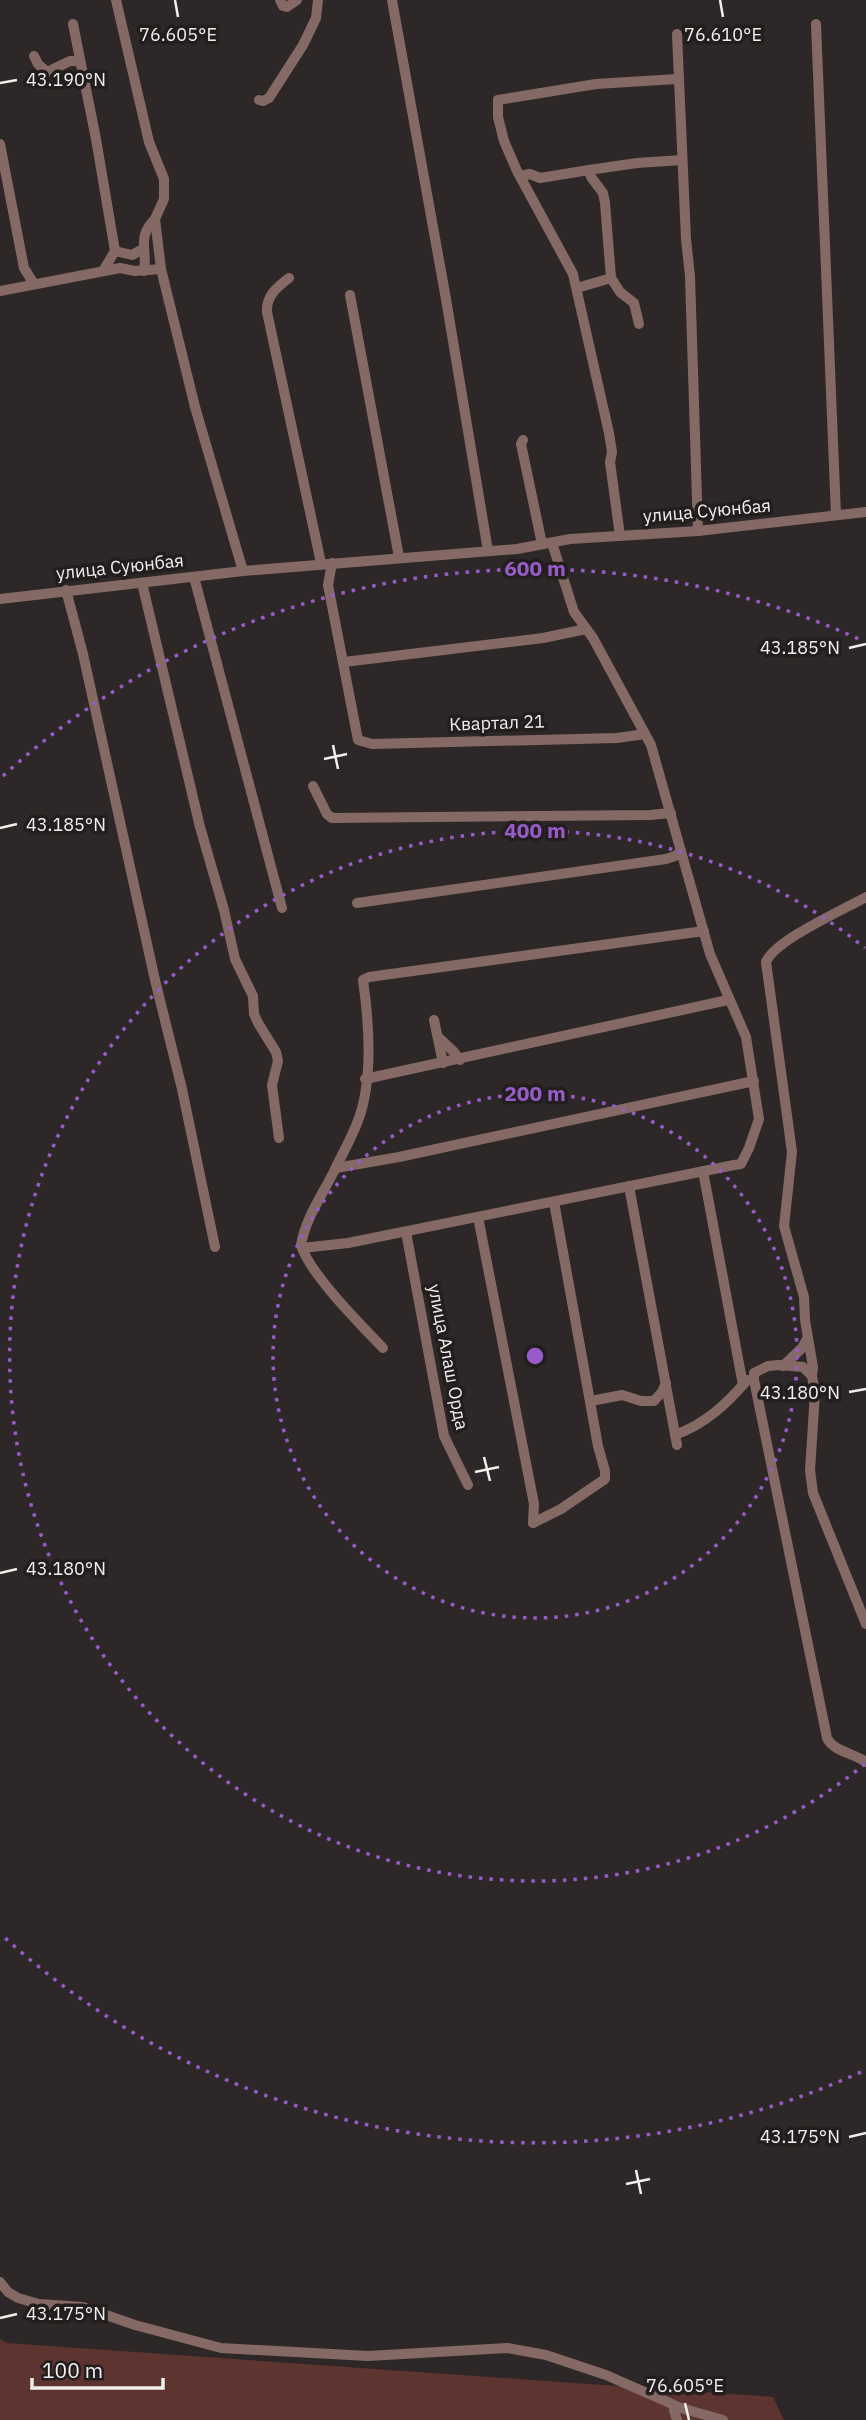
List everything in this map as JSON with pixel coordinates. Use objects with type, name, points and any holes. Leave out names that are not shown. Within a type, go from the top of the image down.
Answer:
[{"type":"street","points":[[116,0],[149,142],[164,179],[163,199],[155,219],[144,232],[144,271]]},
{"type":"street","points":[[280,0],[283,6],[287,7],[297,0]]},
{"type":"street","points":[[259,100],[269,98],[303,45],[316,18],[318,0]]},
{"type":"street","points":[[392,0],[488,551]]},
{"type":"street","points":[[73,24],[115,251],[103,271]]},
{"type":"street","points":[[816,24],[836,515]]},
{"type":"street","points":[[677,34],[677,79],[690,276],[698,531]]},
{"type":"street","points":[[34,56],[47,72],[70,61],[78,61],[81,65]]},
{"type":"street","points":[[620,536],[609,433],[577,288],[573,274],[504,141],[498,117],[498,100],[596,84],[677,79]]},
{"type":"street","points":[[0,144],[24,268],[34,284]]},
{"type":"street","points":[[520,176],[530,174],[540,178],[637,163],[682,160]]},
{"type":"street","points":[[589,170],[603,193],[611,278],[620,292],[634,303],[639,324]]},
{"type":"street","points":[[155,219],[161,269],[191,395],[243,571]]},
{"type":"street","points":[[115,251],[132,255],[144,249]]},
{"type":"street","points":[[0,291],[120,268],[144,271],[161,269]]},
{"type":"street","points":[[289,278],[271,295],[266,303],[267,312],[327,563],[328,585],[344,662],[543,638],[586,629]]},
{"type":"street","points":[[577,288],[611,278]]},
{"type":"street","points":[[350,295],[398,557]]},
{"type":"street","points":[[302,1248],[407,1232],[741,1164],[759,1119],[746,1037],[728,1000],[704,931],[651,746],[593,638],[574,612],[547,543],[520,444],[523,440]]},
{"type":"street","name":"улица Суюнбая","points":[[0,599],[243,571],[488,551],[866,512]]},
{"type":"street","points":[[194,577],[282,908]]},
{"type":"street","points":[[142,583],[200,827],[235,959],[253,996],[254,1014],[276,1052],[278,1061],[272,1085],[279,1138]]},
{"type":"street","points":[[66,590],[182,1089],[215,1247]]},
{"type":"street","name":"Квартал 21","points":[[344,662],[355,733],[358,740],[372,744],[617,738],[645,734]]},
{"type":"street","points":[[313,786],[327,814],[332,818],[671,813]]},
{"type":"street","points":[[357,904],[666,859],[681,851]]},
{"type":"street","points":[[866,897],[799,933],[775,951],[766,962],[792,1152],[784,1226],[804,1297],[807,1338],[816,1393],[810,1470],[813,1493],[866,1624]]},
{"type":"street","points":[[383,1348],[343,1305],[313,1267],[302,1248],[302,1237],[310,1217],[359,1118],[368,1032],[368,1009],[363,980],[704,931]]},
{"type":"street","points":[[365,1079],[728,1000]]},
{"type":"street","points":[[434,1020],[443,1063]]},
{"type":"street","points":[[438,1037],[460,1060]]},
{"type":"street","points":[[336,1168],[754,1081]]},
{"type":"street","points":[[703,1171],[743,1385]]},
{"type":"street","points":[[629,1186],[676,1440],[711,1417],[754,1373],[768,1366],[803,1367],[812,1376]]},
{"type":"street","points":[[478,1217],[534,1504],[533,1523],[561,1509],[605,1479],[554,1202]]},
{"type":"street","name":"улица Алаш Орда","points":[[407,1232],[444,1436],[468,1485]]},
{"type":"street","points":[[783,1366],[802,1348],[807,1338]]},
{"type":"street","points":[[754,1373],[827,1738],[834,1747],[866,1762]]},
{"type":"street","points":[[591,1401],[622,1395],[641,1401],[654,1401],[666,1383]]},
{"type":"street","points":[[0,2282],[8,2292],[28,2301],[83,2307],[135,2325],[221,2348],[368,2357],[507,2348],[546,2355],[606,2375],[676,2406],[723,2420]]},
{"type":"street","points":[[676,2406],[674,2410],[677,2420]]},
{"type":"shaded area","points":[[0,2339],[7,2343],[773,2397],[784,2420],[0,2420]]}]
